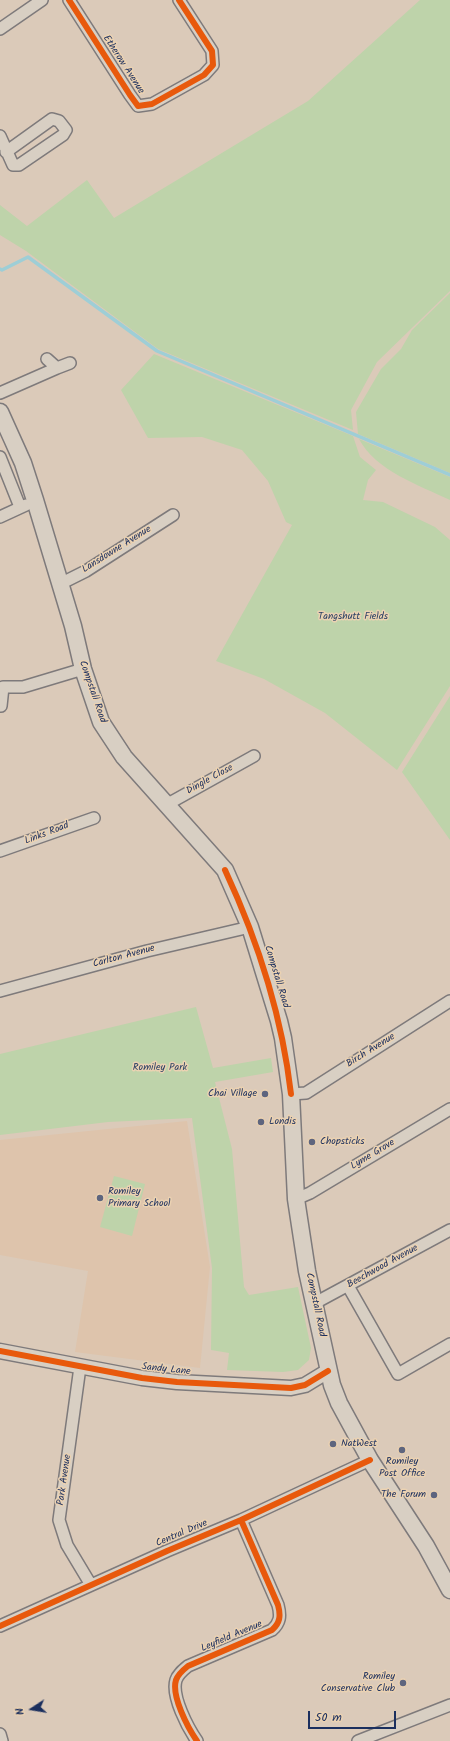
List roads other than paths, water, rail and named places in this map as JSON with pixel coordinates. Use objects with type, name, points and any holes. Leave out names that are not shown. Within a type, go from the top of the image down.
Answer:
[{"type":"main road","name":"Compstall Road","points":[[0,412],[22,463],[35,500],[73,626],[83,669],[101,722],[124,757],[225,870],[250,927],[279,1021],[287,1061],[291,1094],[296,1199],[307,1271],[315,1303],[328,1371],[339,1403],[370,1460],[426,1546],[450,1590]]},
{"type":"street","points":[[0,29],[42,0]]},
{"type":"street","name":"Etherow Avenue","points":[[69,0],[130,96],[138,106],[152,104],[204,75],[213,65],[212,51],[179,0]]},
{"type":"street","points":[[0,136],[6,152],[13,166],[19,166],[63,135],[66,130],[59,121],[52,119],[6,152]]},
{"type":"street","points":[[47,359],[57,368]]},
{"type":"street","points":[[0,393],[70,363]]},
{"type":"street","points":[[0,457],[20,507]]},
{"type":"street","points":[[0,517],[35,500]]},
{"type":"street","name":"Lansdowne Avenue","points":[[60,584],[86,571],[173,515]]},
{"type":"street","points":[[1,706],[2,687],[24,687],[83,669]]},
{"type":"street","name":"Dingle Close","points":[[166,805],[254,756]]},
{"type":"street","name":"Links Road","points":[[0,851],[94,818]]},
{"type":"street","name":"Carlton Avenue","points":[[0,991],[147,951],[250,927]]},
{"type":"street","name":"Birch Avenue","points":[[291,1094],[306,1094],[450,1001]]},
{"type":"street","name":"Lyme Grove","points":[[296,1199],[310,1193],[450,1109]]},
{"type":"street","name":"Beechwood Avenue","points":[[315,1303],[450,1230]]},
{"type":"street","points":[[348,1286],[398,1374],[450,1344]]},
{"type":"street","name":"Sandy Lane","points":[[0,1351],[142,1378],[178,1382],[291,1388],[305,1385],[328,1371]]},
{"type":"street","name":"Park Avenue","points":[[80,1367],[59,1520],[67,1545],[91,1585]]},
{"type":"street","name":"Central Drive","points":[[0,1626],[241,1520],[370,1460]]},
{"type":"street","name":"Leyfield Avenue","points":[[197,1741],[187,1723],[177,1698],[176,1681],[179,1674],[188,1666],[272,1630],[280,1621],[278,1605],[241,1520]]},
{"type":"street","points":[[358,1741],[450,1705]]},
{"type":"street","points":[[0,1734],[2,1741]]},
{"type":"waterway","points":[[0,269],[2,270],[28,257],[157,351],[450,475]]},
{"type":"place","name":"Chai Village","points":[[265,1094]]},
{"type":"place","name":"Londis","points":[[261,1122]]},
{"type":"place","name":"Chopsticks","points":[[312,1142]]},
{"type":"place","name":"Romiley Primary School","points":[[100,1198]]},
{"type":"place","name":"NatWest","points":[[333,1444]]},
{"type":"place","name":"Romiley Post Office","points":[[402,1450]]},
{"type":"place","name":"The Forum","points":[[434,1495]]},
{"type":"place","name":"Romiley Conservative Club","points":[[403,1683]]},
{"type":"park label","name":"Tangshutt Fields","points":[[353,617]]},
{"type":"park label","name":"Romiley Park","points":[[160,1068]]}]
